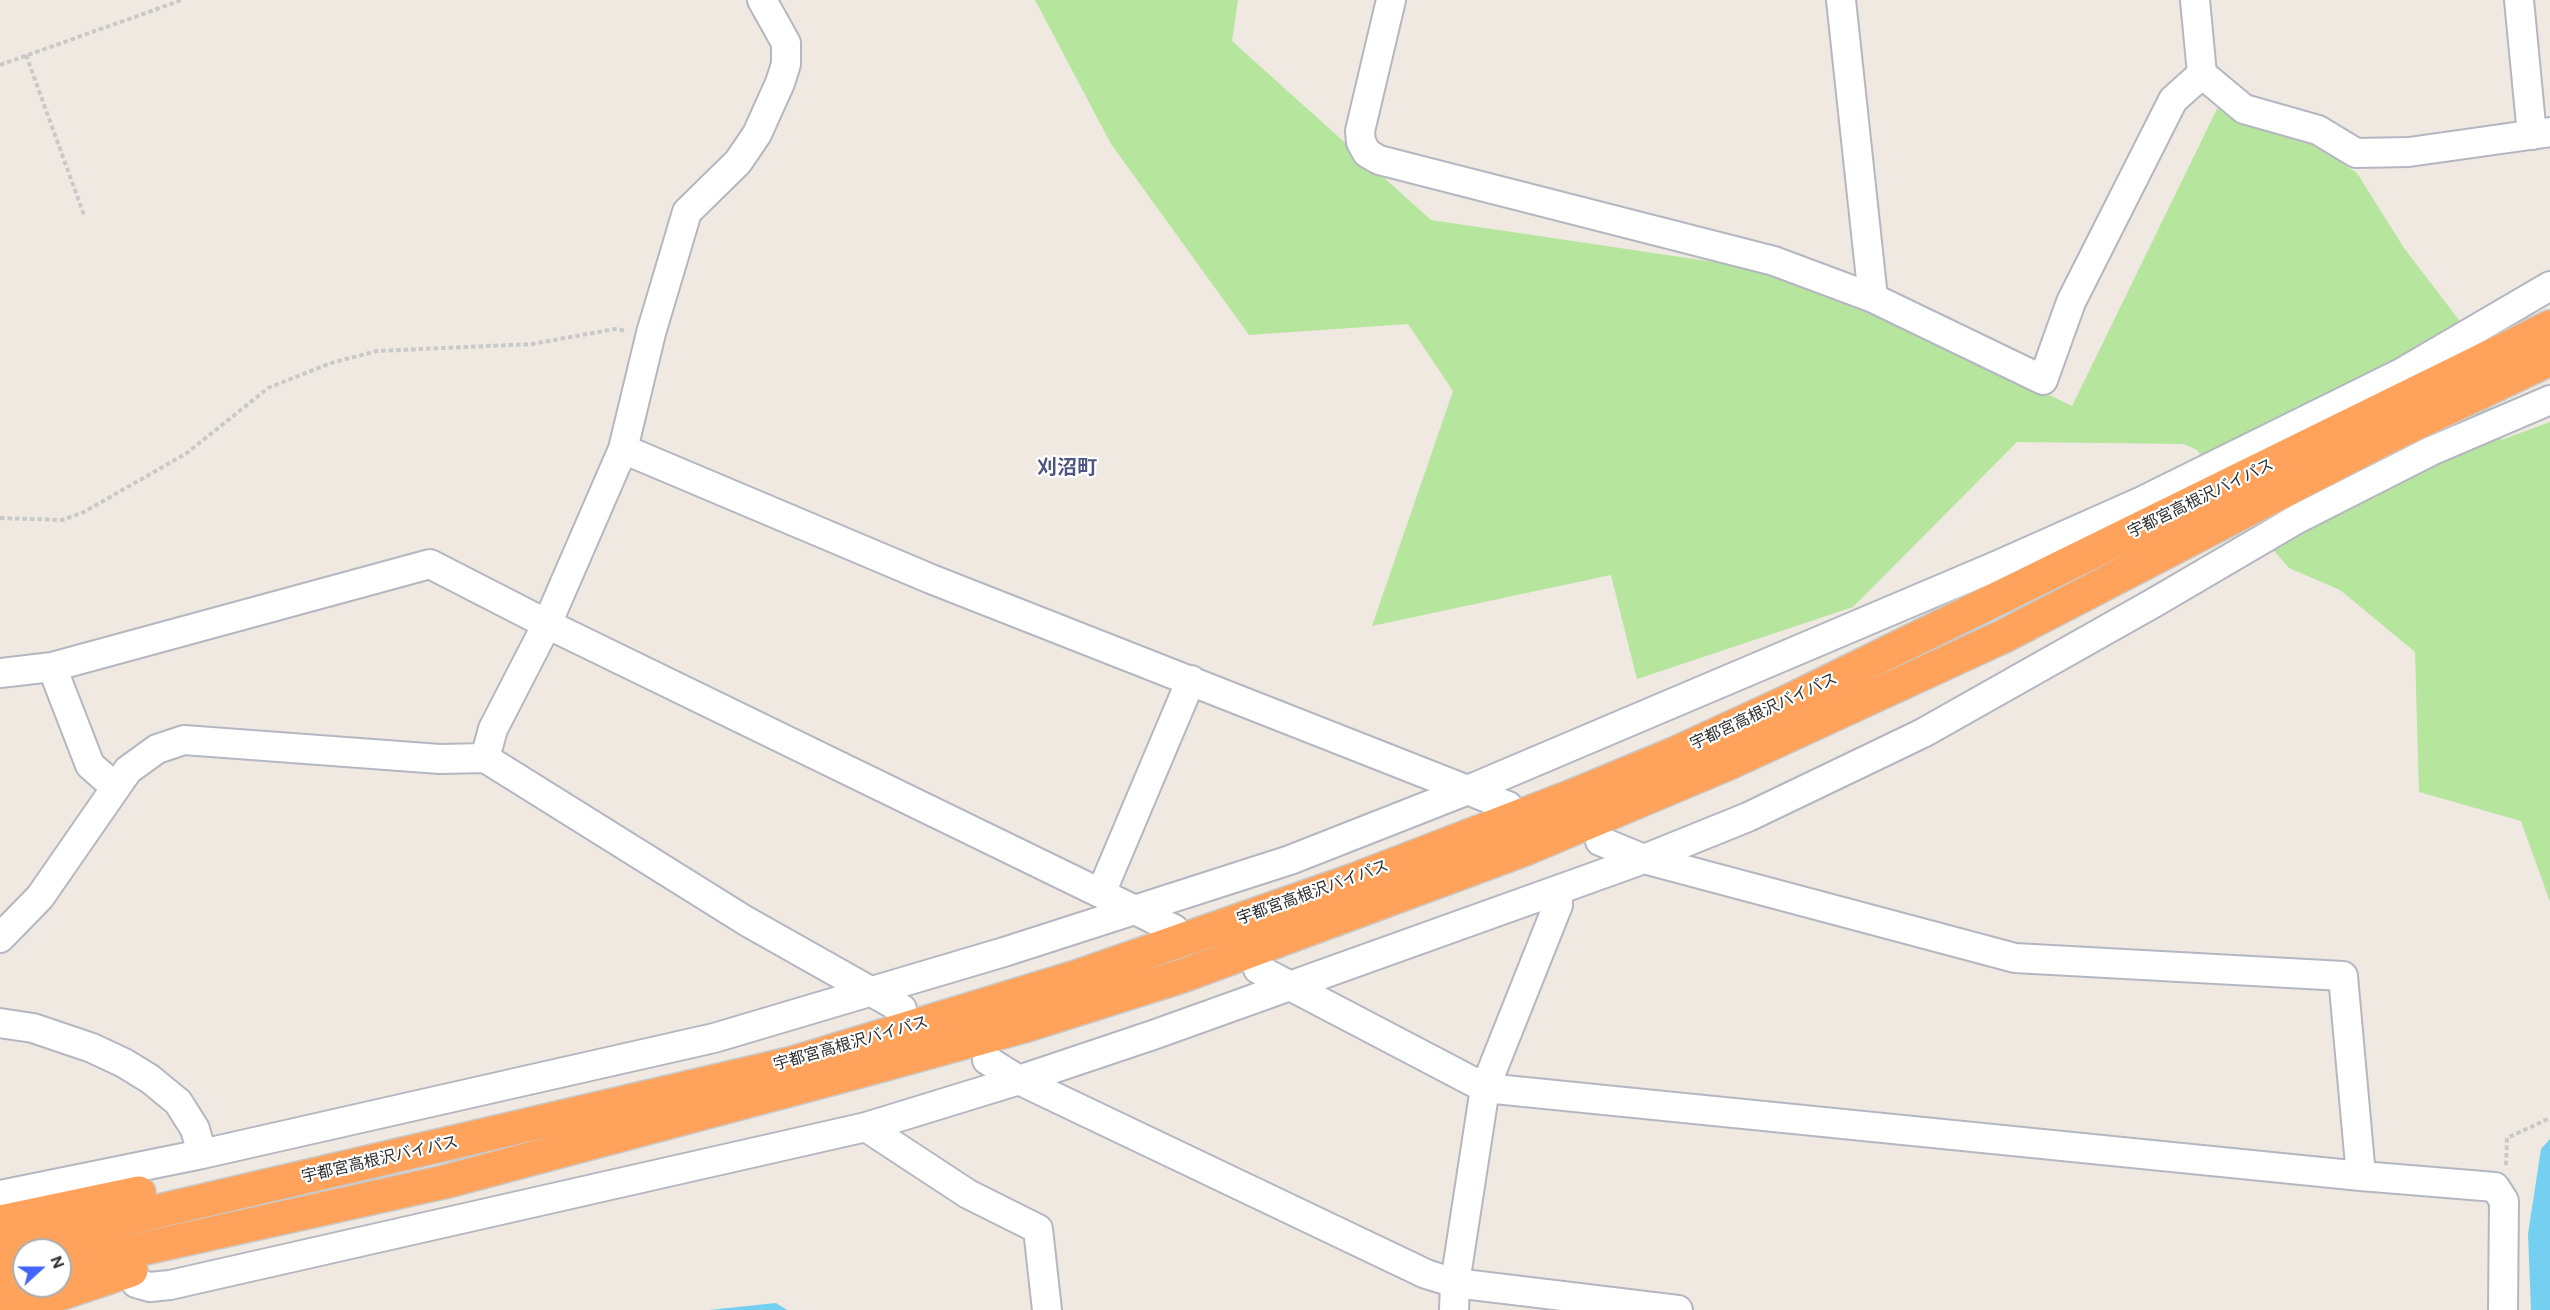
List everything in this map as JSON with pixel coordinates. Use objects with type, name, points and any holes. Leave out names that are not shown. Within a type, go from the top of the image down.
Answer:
[{"type":"highway","name":"宇都宮高根沢バイパス","points":[[0,1248],[793,1063],[1076,977],[1354,880],[1575,795],[1674,754],[1848,673],[2550,327]]},
{"type":"highway","name":"宇都宮高根沢バイパス","points":[[2509,346],[2550,359]]},
{"type":"highway","name":"宇都宮高根沢バイパス","points":[[72,1264],[380,1197],[1024,1026],[1182,976],[1525,849],[1729,763],[2004,636],[2387,437],[2509,346]]},
{"type":"highway","points":[[0,1222],[202,1180],[537,1124]]},
{"type":"highway","points":[[11,1310],[129,1271],[380,1197]]},
{"type":"street","points":[[485,758],[493,729],[547,624],[623,449],[651,333],[687,212],[738,162],[757,134],[780,83],[786,64],[786,43],[762,0]]},
{"type":"street","points":[[1391,0],[1360,131],[1361,142],[1367,153],[1378,160],[1774,261],[1873,298],[2043,380],[2071,302],[2173,100],[2202,74]]},
{"type":"street","points":[[1840,0],[1873,298]]},
{"type":"street","points":[[2195,0],[2202,74],[2244,110],[2318,130],[2356,153],[2409,152],[2541,133],[2519,0]]},
{"type":"street","points":[[0,1195],[202,1154],[704,1040],[872,992],[1136,911],[1290,860],[1468,790],[1996,566],[2142,501],[2401,373],[2509,346],[2550,286]]},
{"type":"street","points":[[129,1271],[136,1284],[150,1287],[170,1285],[866,1127],[1019,1080],[1644,859],[1748,817],[1923,733],[2297,519],[2430,451],[2543,404],[2509,346]]},
{"type":"street","points":[[623,449],[931,579],[1508,806]]},
{"type":"street","points":[[0,673],[52,667],[430,564],[547,624],[1174,929]]},
{"type":"street","points":[[52,667],[90,765],[115,787]]},
{"type":"street","points":[[1101,893],[1191,680]]},
{"type":"street","points":[[0,938],[40,897],[128,770],[157,749],[184,740],[440,759],[485,758],[746,921],[902,1009]]},
{"type":"street","points":[[1600,842],[1644,859],[2015,958],[2343,976],[2361,1176]]},
{"type":"street","points":[[1454,1297],[1485,1088],[1558,905],[1558,890]]},
{"type":"street","points":[[1258,969],[1485,1088],[2361,1176],[2495,1187],[2504,1201],[2503,1310]]},
{"type":"street","points":[[0,1023],[33,1028],[92,1048],[124,1063],[150,1079],[178,1102],[195,1129],[202,1154]]},
{"type":"street","points":[[987,1060],[1019,1080],[1426,1274],[1454,1297],[1678,1310]]},
{"type":"street","points":[[866,1127],[968,1194],[1038,1229],[1047,1310]]},
{"type":"path","points":[[0,65],[182,0]]},
{"type":"path","points":[[26,55],[84,215]]},
{"type":"path","points":[[0,518],[62,520],[84,512],[187,453],[268,388],[331,363],[377,351],[532,344],[615,329],[651,333]]},
{"type":"path","points":[[2504,1201],[2507,1138],[2550,1118]]},
{"type":"green space","points":[[1035,0],[1238,0],[1232,41],[1431,220],[1802,275],[2072,406],[2217,109],[2236,94],[2357,173],[2404,248],[2459,320],[2501,440],[2550,422],[2550,902],[2521,821],[2419,792],[2415,652],[2340,590],[2289,568],[2257,531],[2197,450],[2184,444],[2017,442],[1853,607],[1637,679],[1611,575],[1372,626],[1453,391],[1408,324],[1249,335],[1111,144]]},
{"type":"water","points":[[2550,1139],[2550,1310],[2531,1310],[2528,1234],[2541,1149]]},
{"type":"water","points":[[776,1303],[787,1310],[709,1310]]},
{"type":"district","name":"刈沼町","points":[[1067,469]]}]
